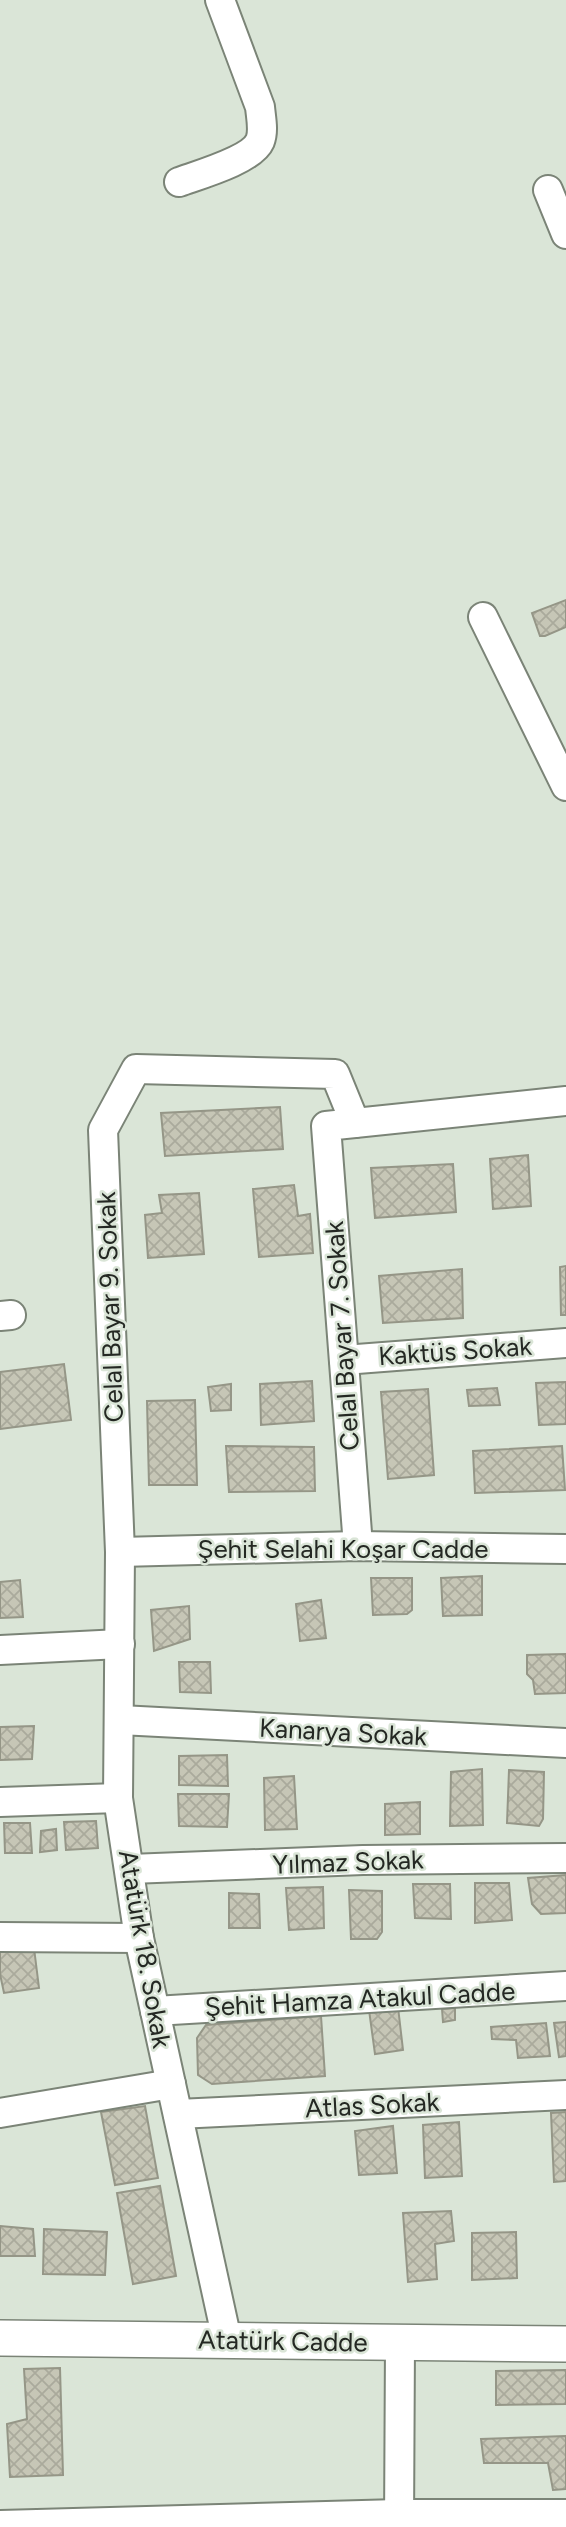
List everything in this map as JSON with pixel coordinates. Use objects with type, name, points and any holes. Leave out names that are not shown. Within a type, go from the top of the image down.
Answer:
[{"type":"main road","name":"Atatürk Cadde","points":[[0,2338],[566,2344]]},
{"type":"street","points":[[179,182],[232,162],[259,143],[262,126],[260,107],[220,0]]},
{"type":"street","points":[[548,190],[566,234]]},
{"type":"street","points":[[483,617],[566,786]]},
{"type":"street","name":"Celal Bayar 9. Sokak","points":[[120,1552],[103,1130],[136,1069],[335,1074],[355,1123]]},
{"type":"street","points":[[355,1123],[566,1101]]},
{"type":"street","name":"Celal Bayar 7. Sokak","points":[[355,1123],[326,1126],[358,1546]]},
{"type":"street","name":"Kaktüs Sokak","points":[[344,1360],[566,1343]]},
{"type":"street","name":"Şehit Selahi Koşar Cadde","points":[[120,1552],[358,1546],[566,1549]]},
{"type":"street","name":"Atatürk 18. Sokak","points":[[120,1552],[118,1798],[139,1938],[228,2340]]},
{"type":"street","points":[[0,1650],[120,1644]]},
{"type":"street","name":"Kanarya Sokak","points":[[120,1720],[566,1743]]},
{"type":"street","points":[[0,1802],[118,1798]]},
{"type":"street","name":"Yılmaz Sokak","points":[[130,1869],[363,1860],[566,1858]]},
{"type":"street","points":[[0,1937],[139,1938]]},
{"type":"street","name":"Şehit Hamza Atakul Cadde","points":[[155,2011],[566,1986]]},
{"type":"street","points":[[0,2113],[171,2084]]},
{"type":"street","name":"Atlas Sokak","points":[[178,2114],[566,2095]]},
{"type":"street","points":[[398,2520],[400,2342]]},
{"type":"street","points":[[0,2525],[398,2520],[566,2514]]},
{"type":"building","points":[[566,600],[566,627],[540,636],[532,613]]},
{"type":"building","points":[[280,1107],[283,1149],[165,1156],[161,1113]]},
{"type":"building","points":[[528,1155],[531,1206],[493,1209],[490,1159]]},
{"type":"building","points":[[453,1164],[456,1212],[375,1218],[371,1168]]},
{"type":"building","points":[[294,1185],[298,1216],[310,1214],[313,1253],[259,1257],[253,1189]]},
{"type":"building","points":[[199,1193],[204,1254],[148,1258],[145,1215],[162,1213],[159,1195]]},
{"type":"building","points":[[566,1266],[566,1315],[561,1315],[560,1267]]},
{"type":"building","points":[[462,1269],[463,1318],[383,1323],[379,1276]]},
{"type":"building","points":[[64,1364],[71,1420],[0,1429],[0,1372]]},
{"type":"building","points":[[312,1381],[314,1421],[261,1425],[260,1384]]},
{"type":"building","points":[[566,1382],[566,1424],[539,1425],[536,1383]]},
{"type":"building","points":[[231,1384],[231,1410],[211,1411],[208,1387]]},
{"type":"building","points":[[497,1388],[500,1405],[469,1406],[467,1390]]},
{"type":"building","points":[[428,1389],[434,1475],[388,1479],[381,1392]]},
{"type":"building","points":[[195,1400],[197,1485],[149,1485],[147,1401]]},
{"type":"building","points":[[226,1446],[314,1447],[315,1491],[229,1492]]},
{"type":"building","points":[[562,1446],[565,1490],[475,1493],[473,1451]]},
{"type":"building","points":[[482,1576],[482,1615],[443,1616],[441,1578]]},
{"type":"building","points":[[371,1578],[412,1578],[412,1610],[407,1614],[373,1615]]},
{"type":"building","points":[[20,1580],[23,1617],[0,1618],[0,1582]]},
{"type":"building","points":[[321,1600],[326,1638],[300,1641],[296,1604]]},
{"type":"building","points":[[189,1606],[190,1639],[154,1651],[151,1610]]},
{"type":"building","points":[[566,1654],[566,1693],[535,1694],[533,1680],[527,1674],[527,1655]]},
{"type":"building","points":[[179,1662],[210,1662],[211,1693],[180,1692]]},
{"type":"building","points":[[34,1726],[32,1759],[0,1760],[0,1727]]},
{"type":"building","points":[[227,1755],[228,1786],[179,1785],[179,1756]]},
{"type":"building","points":[[482,1769],[483,1825],[450,1826],[451,1772]]},
{"type":"building","points":[[509,1770],[544,1772],[543,1819],[539,1826],[507,1823]]},
{"type":"building","points":[[294,1776],[297,1829],[265,1830],[264,1778]]},
{"type":"building","points":[[178,1794],[229,1794],[227,1827],[179,1826]]},
{"type":"building","points":[[420,1802],[420,1834],[385,1835],[385,1804]]},
{"type":"building","points":[[96,1821],[98,1848],[66,1850],[64,1822]]},
{"type":"building","points":[[4,1823],[30,1823],[32,1853],[5,1853]]},
{"type":"building","points":[[56,1829],[57,1850],[40,1852],[41,1831]]},
{"type":"building","points":[[566,1875],[566,1913],[541,1914],[532,1904],[528,1878]]},
{"type":"building","points":[[475,1883],[509,1883],[512,1920],[475,1923]]},
{"type":"building","points":[[413,1884],[450,1884],[451,1919],[415,1918]]},
{"type":"building","points":[[323,1887],[324,1928],[289,1930],[286,1888]]},
{"type":"building","points":[[349,1890],[382,1891],[382,1932],[377,1939],[351,1939]]},
{"type":"building","points":[[229,1893],[259,1894],[260,1928],[229,1928]]},
{"type":"building","points":[[34,1948],[39,1988],[4,1993],[0,1974],[0,1952]]},
{"type":"building","points":[[398,2007],[403,2050],[375,2054],[369,2010]]},
{"type":"building","points":[[455,2008],[455,2020],[443,2022],[442,2009]]},
{"type":"building","points":[[321,2016],[325,2076],[212,2084],[198,2075],[197,2038],[206,2025]]},
{"type":"building","points":[[566,2022],[566,2056],[559,2057],[554,2023]]},
{"type":"building","points":[[546,2023],[550,2056],[518,2058],[516,2040],[492,2039],[491,2027]]},
{"type":"building","points":[[145,2106],[158,2178],[115,2185],[101,2112]]},
{"type":"building","points":[[566,2112],[566,2181],[554,2182],[551,2113]]},
{"type":"building","points":[[459,2122],[462,2176],[425,2178],[423,2125]]},
{"type":"building","points":[[393,2126],[397,2173],[359,2175],[355,2131]]},
{"type":"building","points":[[160,2186],[176,2276],[133,2284],[117,2193]]},
{"type":"building","points":[[451,2211],[454,2241],[435,2244],[437,2279],[408,2282],[403,2213]]},
{"type":"building","points":[[0,2226],[33,2229],[35,2256],[0,2256]]},
{"type":"building","points":[[44,2229],[107,2232],[105,2275],[43,2274]]},
{"type":"building","points":[[516,2232],[517,2278],[472,2280],[472,2233]]},
{"type":"building","points":[[60,2368],[63,2475],[10,2477],[7,2424],[27,2419],[24,2369]]},
{"type":"building","points":[[566,2370],[566,2404],[496,2405],[496,2371]]},
{"type":"building","points":[[566,2436],[566,2489],[553,2490],[548,2463],[484,2463],[481,2439]]}]
